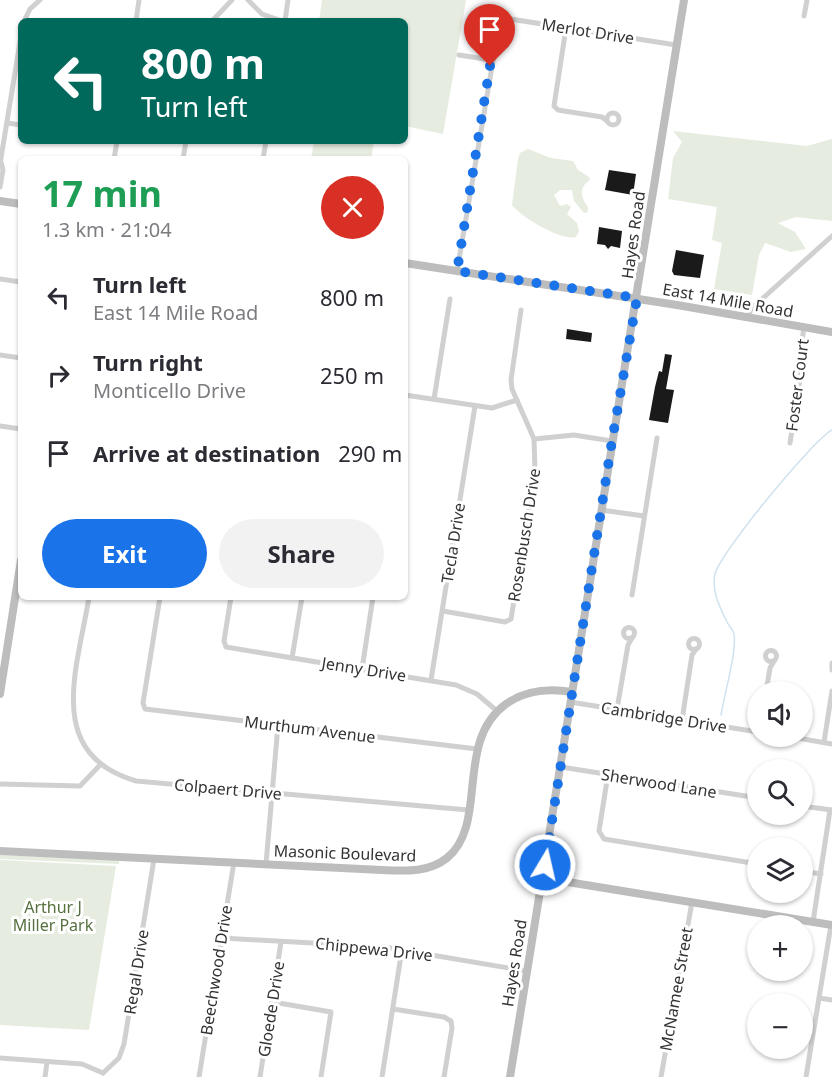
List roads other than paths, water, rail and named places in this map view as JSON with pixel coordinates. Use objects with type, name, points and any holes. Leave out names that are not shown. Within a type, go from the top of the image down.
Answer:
[{"type":"street","points":[[26,18],[30,9],[40,0]]},
{"type":"street","points":[[136,18],[139,0]]},
{"type":"street","points":[[215,18],[232,0]]},
{"type":"street","points":[[248,0],[262,14],[274,18]]},
{"type":"street","points":[[284,18],[288,0]]},
{"type":"street","name":"Hayes Road","points":[[510,1077],[684,0]]},
{"type":"street","points":[[804,16],[807,0]]},
{"type":"street","name":"Merlot Drive","points":[[491,60],[500,20],[504,18],[676,45]]},
{"type":"street","points":[[566,28],[554,106],[558,110],[606,118]]},
{"type":"street","points":[[457,271],[491,60],[459,55]]},
{"type":"street","points":[[0,187],[3,170],[0,163],[18,61]]},
{"type":"street","points":[[7,123],[18,125]]},
{"type":"street","points":[[0,201],[18,204]]},
{"type":"street","points":[[748,316],[752,308],[832,236]]},
{"type":"street","name":"East 14 Mile Road","points":[[408,263],[637,298],[832,332]]},
{"type":"street","points":[[0,279],[18,282]]},
{"type":"street","points":[[434,399],[450,299]]},
{"type":"street","name":"Rosenbusch Drive","points":[[443,611],[510,621],[535,471],[534,439],[511,380],[521,310]]},
{"type":"street","name":"Foster Court","points":[[790,443],[804,354],[802,341],[804,327]]},
{"type":"street","points":[[0,355],[18,358]]},
{"type":"street","points":[[408,395],[475,406],[500,407],[517,400]]},
{"type":"street","name":"Tecla Drive","points":[[431,680],[475,406]]},
{"type":"street","points":[[0,426],[18,429]]},
{"type":"street","points":[[534,439],[574,435],[612,441]]},
{"type":"street","points":[[632,595],[657,438]]},
{"type":"street","points":[[601,510],[645,516]]},
{"type":"street","points":[[0,694],[18,579]]},
{"type":"street","points":[[0,784],[80,786],[101,764],[81,740],[72,704],[89,600]]},
{"type":"street","name":"Murthum Avenue","points":[[160,600],[144,707],[148,710],[477,749]]},
{"type":"street","name":"Jenny Drive","points":[[231,600],[225,645],[228,648],[431,680],[469,690],[496,711]]},
{"type":"street","points":[[292,658],[302,600]]},
{"type":"street","points":[[362,669],[373,600]]},
{"type":"street","points":[[617,710],[629,637]]},
{"type":"street","points":[[682,720],[693,648]]},
{"type":"street","points":[[768,681],[770,660]]},
{"type":"street","points":[[832,663],[832,670]]},
{"type":"street","name":"Masonic Boulevard","points":[[0,851],[406,871],[425,869],[443,861],[456,848],[463,835],[477,749],[484,730],[496,711],[518,696],[531,692],[552,689],[572,692]]},
{"type":"street","points":[[824,742],[832,692]]},
{"type":"street","name":"Cambridge Drive","points":[[570,702],[747,730]]},
{"type":"street","points":[[266,864],[278,725]]},
{"type":"street","points":[[813,740],[832,744]]},
{"type":"street","name":"Colpaert Drive","points":[[101,764],[118,775],[136,781],[468,810]]},
{"type":"street","name":"Sherwood Lane","points":[[561,767],[747,796]]},
{"type":"street","points":[[608,774],[599,831],[604,839],[747,862]]},
{"type":"street","points":[[806,1077],[832,925],[813,922],[831,810],[813,808]]},
{"type":"street","name":"Regal Drive","points":[[104,1075],[118,1058],[124,1044],[154,859]]},
{"type":"street","name":"Beechwood Drive","points":[[199,1077],[234,862]]},
{"type":"street","points":[[813,873],[821,874]]},
{"type":"street","points":[[543,878],[771,915]]},
{"type":"street","name":"McNamee Street","points":[[661,1077],[692,902]]},
{"type":"street","name":"Chippewa Drive","points":[[222,938],[402,950],[526,971]]},
{"type":"street","name":"Gloede Drive","points":[[260,1077],[281,942]]},
{"type":"street","points":[[382,1077],[402,950]]},
{"type":"street","points":[[819,998],[832,1000]]},
{"type":"street","points":[[273,1002],[328,1011],[331,1016],[321,1077]]},
{"type":"street","points":[[393,1009],[444,1017],[451,1021],[444,1077]]},
{"type":"street","points":[[0,1058],[82,1064],[104,1075]]},
{"type":"street","points":[[45,1077],[47,1062]]},
{"type":"waterway","points":[[721,715],[734,642],[733,632],[717,599],[714,586],[715,574],[733,544],[768,498],[821,438],[832,430]]},
{"type":"park label","name":"Arthur J Miller Park","points":[[53,916]]}]
